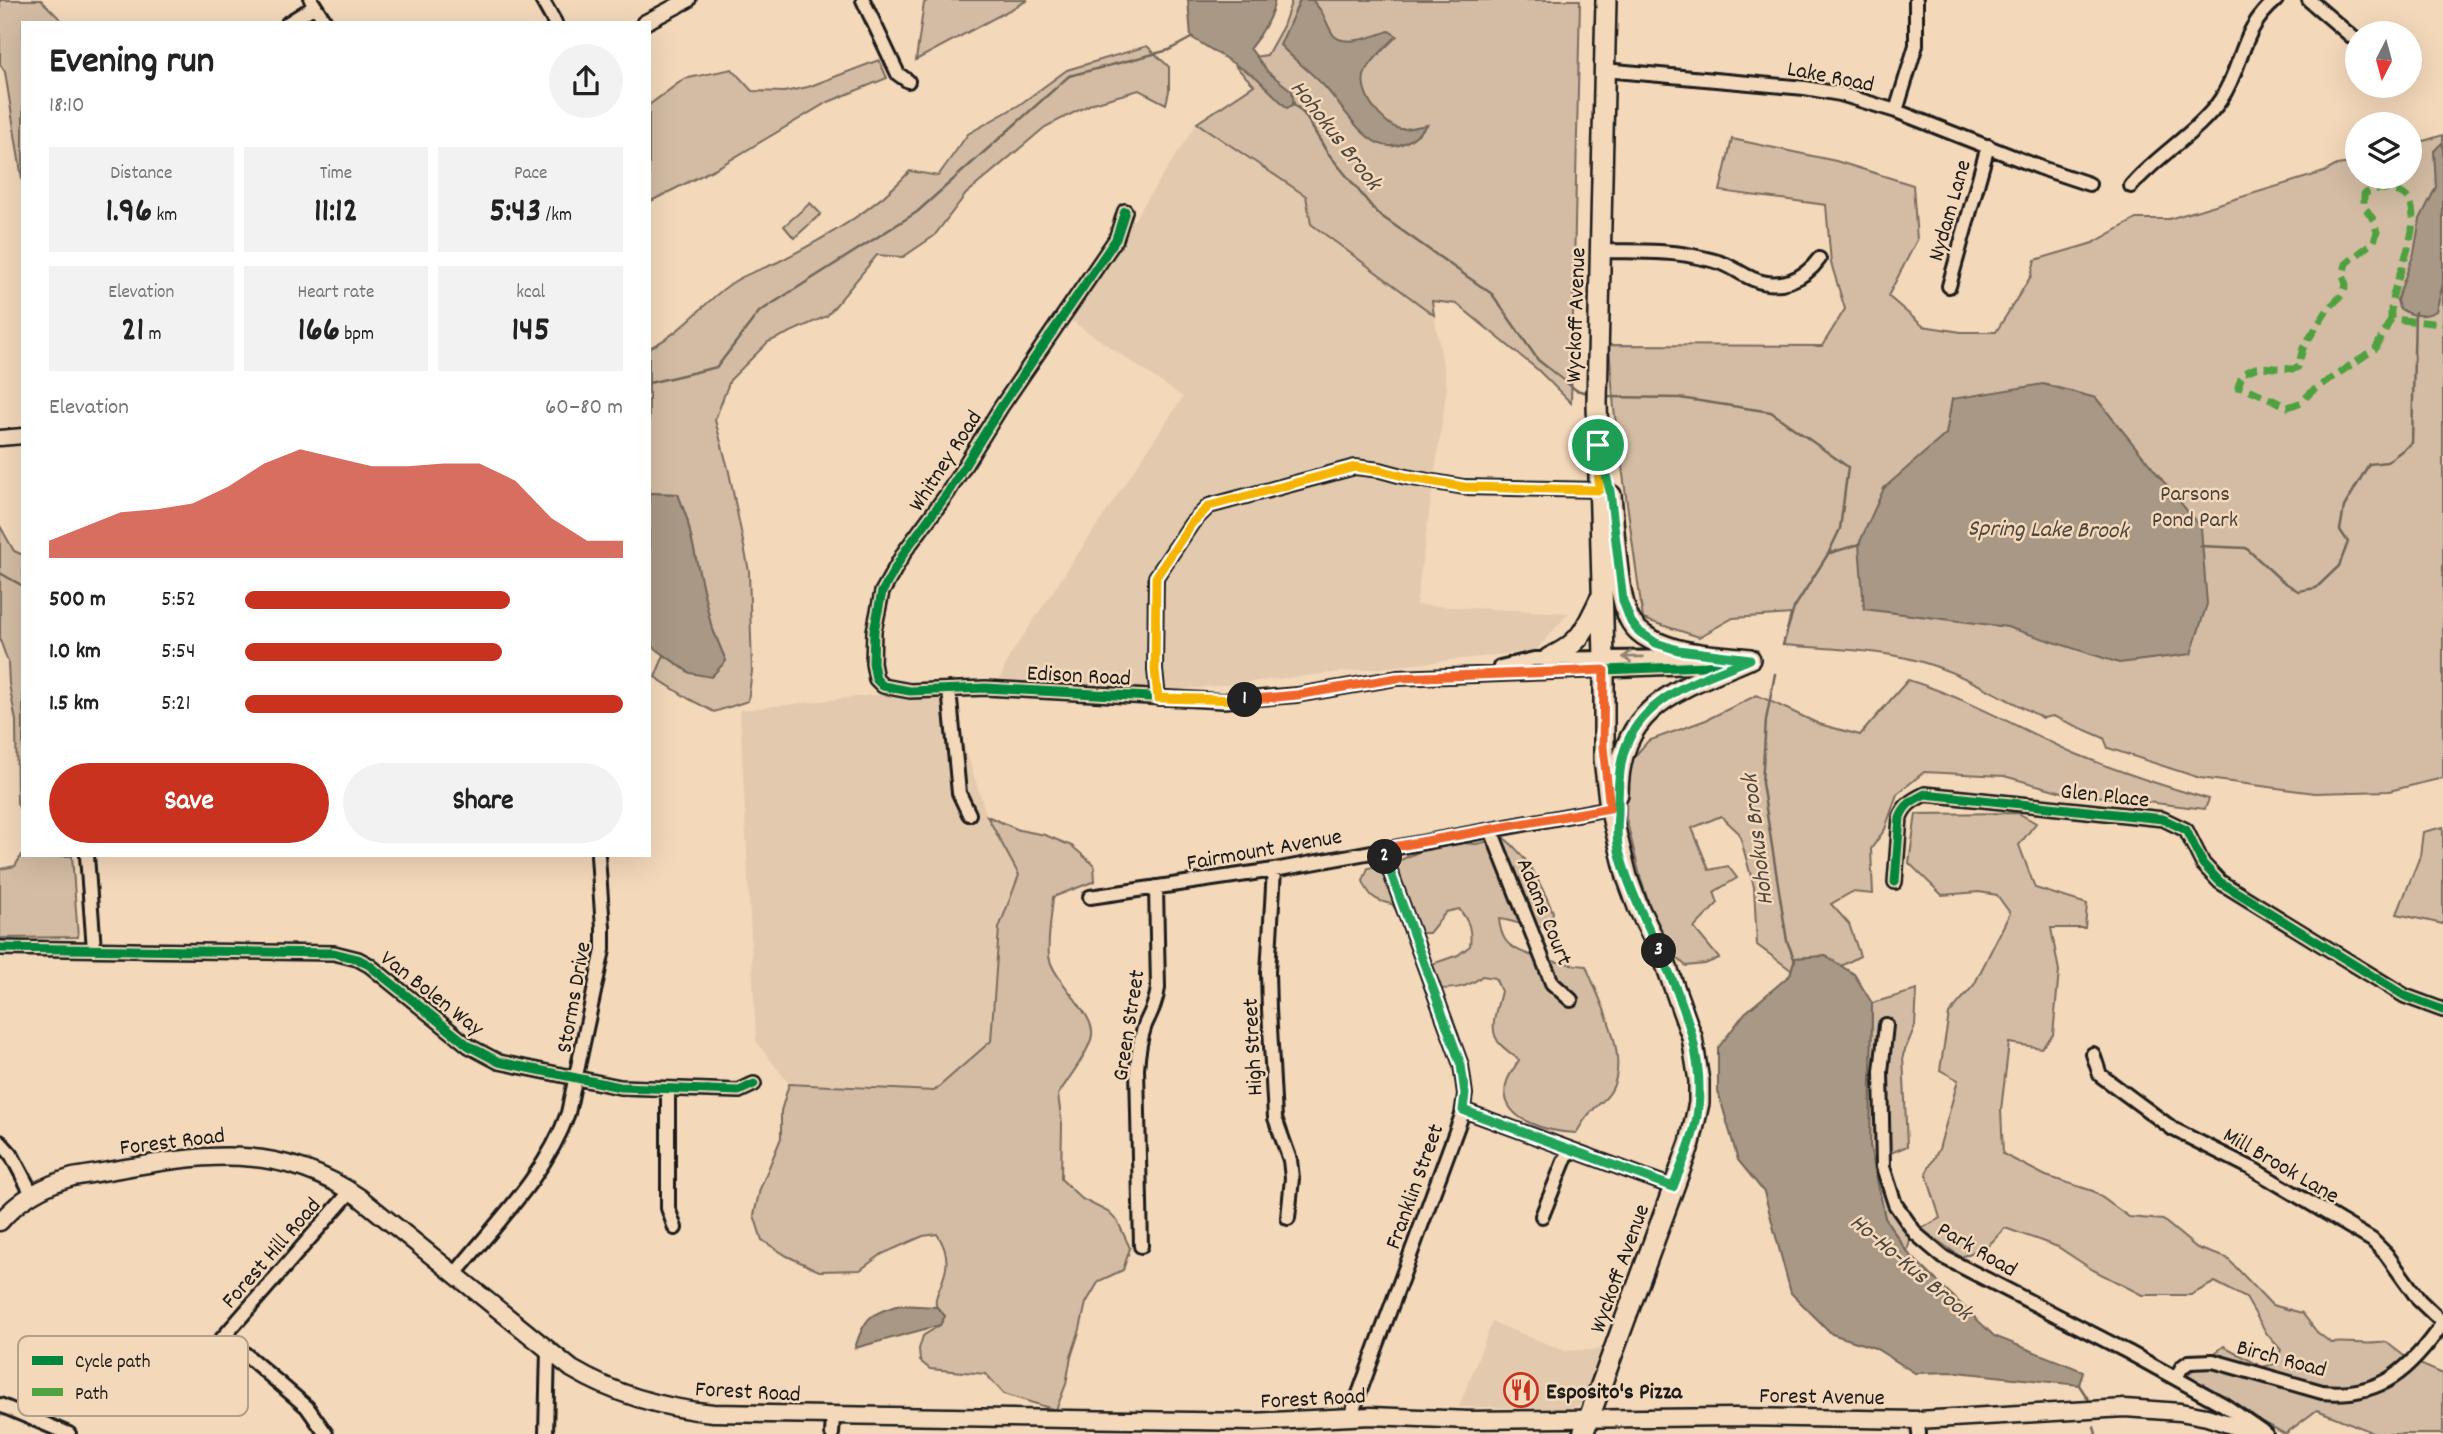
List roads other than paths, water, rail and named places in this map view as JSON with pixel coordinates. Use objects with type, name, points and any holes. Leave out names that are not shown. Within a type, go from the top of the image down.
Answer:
[{"type":"main road","name":"Wyckoff Avenue","points":[[1586,1427],[1695,1125],[1699,1103],[1697,1059],[1679,997],[1638,907],[1617,840],[1610,808],[1603,747],[1604,664],[1597,395],[1606,0]]},
{"type":"main road","points":[[1598,445],[1610,491],[1623,601],[1631,622],[1638,631],[1656,643],[1678,650],[1750,659]]},
{"type":"main road","points":[[1549,658],[1569,649],[1584,633],[1602,595]]},
{"type":"main road","points":[[1617,840],[1618,772],[1623,752],[1634,730],[1655,707],[1684,686],[1750,659]]},
{"type":"main road","name":"Forest Road","points":[[0,1222],[32,1194],[55,1182],[73,1177],[214,1155],[283,1161],[305,1168],[351,1191],[572,1369],[587,1378],[661,1406],[713,1413],[1253,1422],[1371,1416],[1586,1427]]},
{"type":"main road","name":"Forest Avenue","points":[[1586,1427],[1735,1417],[1919,1427],[2055,1413],[2152,1409],[2207,1417],[2258,1434]]},
{"type":"street","points":[[542,0],[554,21]]},
{"type":"street","points":[[648,21],[688,0]]},
{"type":"street","points":[[863,0],[898,74],[908,81]]},
{"type":"street","points":[[1896,111],[1916,45],[1916,0]]},
{"type":"street","points":[[2131,186],[2213,109],[2228,85],[2249,30],[2256,19],[2276,0]]},
{"type":"street","points":[[2309,0],[2345,31]]},
{"type":"street","points":[[290,21],[313,3],[325,21]]},
{"type":"street","name":"Lake Road","points":[[1604,70],[1805,88],[1840,94],[1896,111],[2089,184]]},
{"type":"street","name":"Nydam Lane","points":[[1949,286],[1988,146]]},
{"type":"street","name":"Whitney Road","points":[[949,689],[893,689],[876,678],[873,663],[874,631],[882,592],[905,551],[947,494],[1001,407],[1116,239],[1125,211]]},
{"type":"street","points":[[1601,251],[1685,254],[1724,264],[1752,279],[1775,284],[1798,278],[1808,272],[1819,259]]},
{"type":"street","points":[[0,438],[21,436]]},
{"type":"street","points":[[1158,698],[1155,670],[1156,577],[1192,523],[1209,506],[1355,467],[1464,487],[1599,490]]},
{"type":"street","name":"Edison Road","points":[[1476,673],[1534,659],[1604,664]]},
{"type":"street","name":"Edison Road","points":[[949,689],[986,688],[1223,701],[1270,698],[1397,678],[1604,664],[1750,659]]},
{"type":"street","points":[[949,689],[959,793],[969,814]]},
{"type":"street","name":"Glen Place","points":[[1895,881],[1900,817],[1903,809],[1912,800],[1925,794],[2163,819],[2186,830],[2203,864],[2220,882],[2405,996],[2443,1010]]},
{"type":"street","name":"Fairmount Avenue","points":[[1090,897],[1274,870],[1610,808]]},
{"type":"street","name":"Adams Court","points":[[1491,830],[1552,983],[1571,1000]]},
{"type":"street","name":"Franklin Street","points":[[1350,1418],[1463,1110],[1465,1094],[1461,1065],[1382,849]]},
{"type":"street","points":[[87,857],[94,949]]},
{"type":"street","name":"Storms Drive","points":[[455,1274],[539,1171],[552,1152],[568,1113],[603,950],[598,857]]},
{"type":"street","name":"High Street","points":[[1274,870],[1268,972],[1269,1009],[1275,1118],[1290,1160],[1292,1178],[1288,1218]]},
{"type":"street","name":"Green Street","points":[[1141,1246],[1137,1062],[1146,1024],[1157,1001],[1156,887]]},
{"type":"street","name":"Van Bolen Way","points":[[0,948],[347,955],[369,965],[481,1054],[511,1065],[620,1087],[739,1091],[754,1084]]},
{"type":"street","name":"Park Road","points":[[1886,1025],[1881,1072],[1884,1167],[1895,1204],[1916,1234],[1944,1257],[2176,1378],[2224,1405],[2266,1434]]},
{"type":"street","name":"Mill Brook Lane","points":[[2093,1054],[2100,1075],[2173,1129],[2251,1168],[2372,1240],[2386,1254],[2419,1300],[2443,1323]]},
{"type":"street","points":[[668,1090],[668,1208],[675,1228]]},
{"type":"street","points":[[1463,1110],[1673,1187]]},
{"type":"street","points":[[0,1142],[11,1154],[32,1194]]},
{"type":"street","points":[[1542,1216],[1569,1149]]},
{"type":"street","name":"Forest Hill Road","points":[[225,1336],[351,1191]]},
{"type":"street","name":"Birch Road","points":[[2176,1378],[2182,1367],[2189,1362],[2213,1361],[2322,1392],[2365,1390],[2390,1380],[2405,1368],[2423,1351],[2443,1323]]},
{"type":"street","points":[[546,1434],[548,1349]]},
{"type":"street","points":[[248,1356],[307,1407],[326,1434]]},
{"type":"street","points":[[0,1405],[18,1413]]},
{"type":"street","points":[[26,1416],[69,1434]]},
{"type":"street","points":[[832,1434],[834,1416]]},
{"type":"water","points":[[1188,0],[1275,0],[1266,26],[1250,48],[1268,72],[1292,91],[1294,104],[1287,108],[1257,78],[1191,37]]},
{"type":"water","points":[[1300,0],[1312,0],[1336,38],[1359,40],[1389,31],[1397,36],[1365,73],[1363,80],[1368,98],[1379,114],[1393,126],[1403,129],[1427,125],[1410,140],[1395,146],[1382,145],[1357,127],[1324,86],[1280,45]]},
{"type":"water","points":[[2443,142],[2443,284],[2436,311],[2418,315],[2399,308],[2397,300],[2414,253],[2420,219],[2436,187],[2434,151]]},
{"type":"water","points":[[2043,384],[2096,398],[2201,528],[2207,604],[2191,654],[2119,663],[2007,627],[1864,609],[1859,544],[1884,488],[1946,434],[1952,399]]},
{"type":"water","points":[[651,493],[678,494],[687,519],[711,625],[726,661],[711,677],[690,673],[651,645]]},
{"type":"water","points":[[1825,956],[1854,974],[1872,1003],[1870,1146],[1885,1218],[1907,1252],[1994,1336],[2083,1371],[2079,1385],[1957,1372],[1915,1373],[1875,1348],[1832,1334],[1791,1293],[1764,1192],[1738,1160],[1718,1091],[1718,1048],[1745,1013],[1790,975],[1795,958]]},
{"type":"water","points":[[900,1305],[937,1307],[945,1316],[940,1325],[855,1348],[865,1323],[870,1318]]},
{"type":"waterway","name":"Hohokus Brook","points":[[651,383],[717,367],[759,312],[917,212],[1069,76],[1169,50],[1193,37]]},
{"type":"waterway","name":"Hohokus Brook","points":[[1293,103],[1305,115],[1327,152],[1377,213],[1492,294],[1538,360],[1576,390],[1588,393]]},
{"type":"waterway","name":"Spring Lake Brook","points":[[2200,546],[2246,548],[2281,580],[2298,591],[2316,588],[2339,566],[2348,542],[2340,530],[2344,507],[2369,464],[2387,462],[2412,443],[2415,312]]},
{"type":"waterway","name":"Hohokus Brook","points":[[1605,397],[1680,398],[1771,412],[1848,467],[1840,529],[1828,554],[1794,608],[1783,645]]},
{"type":"waterway","name":"Spring Lake Brook","points":[[1830,553],[1860,544]]},
{"type":"waterway","name":"Hohokus Brook","points":[[0,573],[21,585]]},
{"type":"waterway","name":"Hohokus Brook","points":[[1775,674],[1766,720],[1762,783],[1787,941],[1795,961]]},
{"type":"waterway","name":"Ho-Ho-Kus Brook","points":[[2079,1385],[2090,1402]]},
{"type":"waterway","name":"Ho-Ho-Kus Brook","points":[[2094,1427],[2096,1434]]},
{"type":"place","name":"Esposito's Pizza","points":[[1521,1390]]},
{"type":"park label","name":"Parsons Pond Park","points":[[2195,505]]}]
